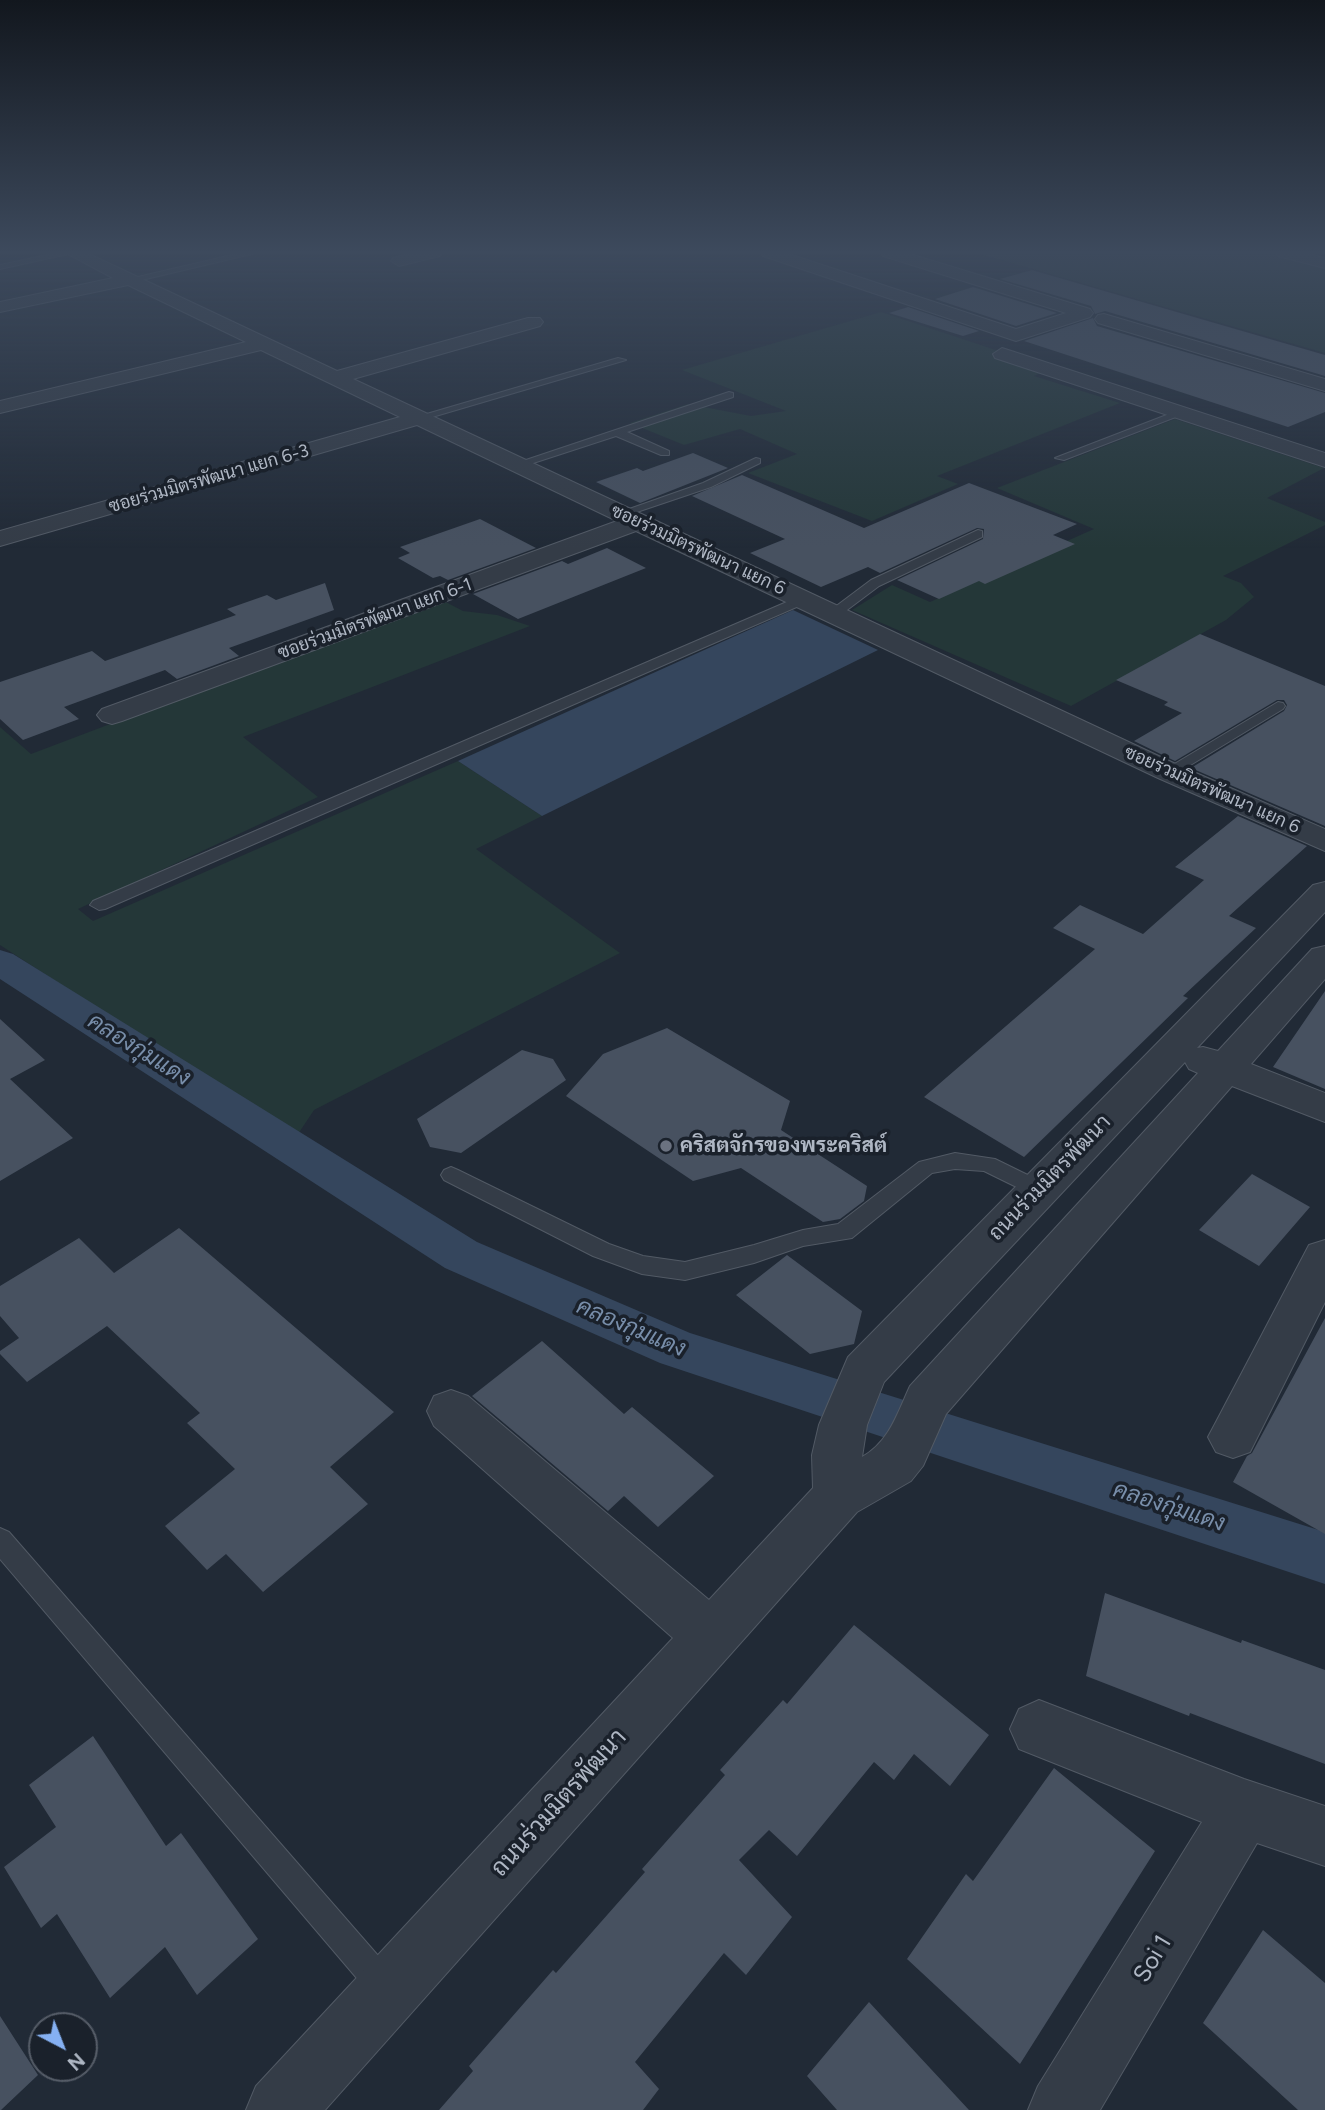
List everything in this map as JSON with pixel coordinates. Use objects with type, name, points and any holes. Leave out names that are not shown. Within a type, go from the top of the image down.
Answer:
[{"type":"street","points":[[0,407],[230,351]]},
{"type":"street","name":"ซอยร่วมมิตรพัฒนา แยก 6","points":[[277,351],[1169,772],[1325,841]]},
{"type":"street","points":[[334,378],[429,351]]},
{"type":"street","points":[[1038,351],[1325,442]]},
{"type":"street","points":[[1211,351],[1325,386]]},
{"type":"street","points":[[1002,354],[1325,460]]},
{"type":"street","name":"ซอยร่วมมิตรพัฒนา แยก 6-3","points":[[0,539],[418,418]]},
{"type":"street","name":"ซอยร่วมมิตรพัฒนา แยก 6-1","points":[[112,715],[629,518]]},
{"type":"street","name":"ถนนร่วมมิตรพัฒนา","points":[[839,1496],[837,1455],[843,1425],[865,1371],[1325,892]]},
{"type":"street","name":"ถนนร่วมมิตรพัฒนา","points":[[280,2110],[839,1496],[893,1465],[905,1451],[927,1401],[1325,957]]},
{"type":"street","points":[[1176,1047],[1223,1069],[1325,1108]]},
{"type":"street","points":[[1233,1437],[1325,1257]]},
{"type":"street","points":[[451,1411],[711,1636]]},
{"type":"street","points":[[1039,1729],[1244,1808],[1325,1836]]},
{"type":"street","name":"Soi 1","points":[[1062,2110],[1244,1808]]},
{"type":"lane","points":[[418,418],[621,360]]},
{"type":"lane","points":[[517,465],[729,395]]},
{"type":"lane","points":[[1060,458],[1181,413]]},
{"type":"lane","points":[[617,432],[665,453]]},
{"type":"lane","points":[[629,518],[701,488],[756,461]]},
{"type":"lane","points":[[834,613],[875,583],[978,534]]},
{"type":"lane","points":[[99,905],[803,599]]},
{"type":"lane","points":[[1169,772],[1278,706]]},
{"type":"lane","points":[[451,1175],[601,1250],[642,1265],[685,1271],[754,1254],[803,1238],[844,1232],[926,1167],[955,1161],[988,1164],[1039,1190]]},
{"type":"lane","points":[[0,1540],[388,1991]]},
{"type":"shaded area","points":[[746,351],[1000,351],[1050,368],[1034,376],[1120,403],[937,476],[958,484],[872,521],[748,473],[797,454],[740,429],[684,445],[630,423],[688,404],[751,416],[786,411],[682,370]]},
{"type":"shaded area","points":[[1175,419],[1324,468],[1267,498],[1325,522],[1325,525],[1223,576],[1241,583],[1254,597],[1226,620],[1071,706],[852,610],[892,585],[930,602],[1094,529],[997,488]]},
{"type":"shaded area","points":[[440,599],[463,611],[497,615],[530,626],[243,737],[318,797],[78,909],[93,921],[458,761],[542,816],[476,849],[620,953],[314,1110],[296,1137],[0,945],[0,727],[31,754]]},
{"type":"water","points":[[793,610],[878,650],[542,816],[458,761]]},
{"type":"building","points":[[1056,351],[1184,351],[1325,393],[1325,412],[1288,427]]},
{"type":"building","points":[[1242,351],[1313,351],[1325,355],[1325,376]]},
{"type":"building","points":[[693,453],[728,468],[640,503],[596,482],[637,468],[643,471]]},
{"type":"building","points":[[742,475],[864,528],[969,483],[1077,524],[1053,535],[1075,544],[985,584],[979,581],[939,599],[897,580],[983,539],[984,529],[977,528],[880,573],[868,567],[821,587],[750,553],[785,539],[692,496]]},
{"type":"building","points":[[480,519],[536,548],[448,580],[440,576],[433,578],[398,558],[410,553],[400,547]]},
{"type":"building","points":[[607,548],[646,568],[518,619],[473,594],[562,561],[568,564]]},
{"type":"building","points":[[325,583],[334,610],[229,648],[239,656],[177,679],[165,670],[64,707],[79,719],[23,740],[0,719],[0,682],[92,651],[105,661],[236,615],[227,609],[267,595],[276,600]]},
{"type":"building","points":[[1200,634],[1325,686],[1325,826],[1191,768],[1284,711],[1287,705],[1284,700],[1277,700],[1175,761],[1134,741],[1182,713],[1164,705],[1168,702],[1116,680]]},
{"type":"building","points":[[1238,816],[1307,846],[1229,916],[1256,928],[1183,996],[1188,998],[1024,1157],[924,1097],[1095,949],[1053,928],[1080,905],[1143,934],[1204,880],[1175,867]]},
{"type":"building","points":[[1325,991],[1325,1089],[1273,1067]]},
{"type":"building","points":[[0,1019],[45,1060],[10,1079],[73,1138],[0,1181]]},
{"type":"building","points":[[667,1028],[790,1101],[781,1130],[867,1186],[864,1201],[840,1219],[823,1222],[741,1168],[693,1181],[566,1096],[603,1054]]},
{"type":"building","points":[[522,1050],[553,1059],[566,1080],[461,1153],[430,1147],[417,1119]]},
{"type":"building","points":[[1252,1174],[1310,1207],[1259,1266],[1199,1230]]},
{"type":"building","points":[[179,1228],[394,1412],[330,1467],[368,1504],[263,1592],[226,1554],[207,1570],[165,1526],[235,1469],[187,1423],[200,1413],[107,1326],[27,1382],[0,1354],[0,1351],[19,1338],[0,1316],[0,1286],[79,1238],[114,1273]]},
{"type":"building","points":[[787,1255],[862,1311],[854,1344],[810,1354],[736,1295]]},
{"type":"building","points":[[1325,1318],[1325,1534],[1233,1482],[1247,1456],[1252,1453]]},
{"type":"building","points":[[542,1341],[624,1414],[632,1407],[714,1476],[658,1527],[624,1496],[608,1511],[472,1396]]},
{"type":"building","points":[[1105,1593],[1241,1643],[1242,1640],[1325,1670],[1325,1764],[1086,1676]]},
{"type":"building","points":[[854,1625],[989,1735],[950,1786],[914,1754],[894,1780],[874,1762],[797,1856],[769,1830],[739,1860],[792,1917],[746,1975],[724,1953],[635,2062],[659,2089],[643,2110],[439,2110],[473,2071],[469,2066],[553,1970],[556,1973],[645,1872],[642,1869],[725,1775],[720,1770],[783,1700],[787,1704]]},
{"type":"building","points":[[93,1736],[166,1846],[181,1833],[258,1939],[197,1995],[165,1947],[110,1998],[57,1914],[41,1928],[4,1867],[56,1827],[29,1785]]},
{"type":"building","points":[[1054,1768],[1155,1851],[1020,2064],[907,1959],[966,1874],[973,1881]]},
{"type":"building","points":[[1263,1930],[1325,1983],[1325,2110],[1298,2110],[1203,2023]]},
{"type":"building","points":[[869,2002],[969,2110],[837,2110],[807,2076]]},
{"type":"building","points":[[0,2016],[28,2059],[28,2082],[31,2082],[0,2110]]},
{"type":"waterway","name":"คลองกุ่มแดง","points":[[0,962],[461,1255],[677,1349],[1325,1558]]},
{"type":"place","name":"คริสตจักรของพระคริสต์","points":[[666,1146]]}]
